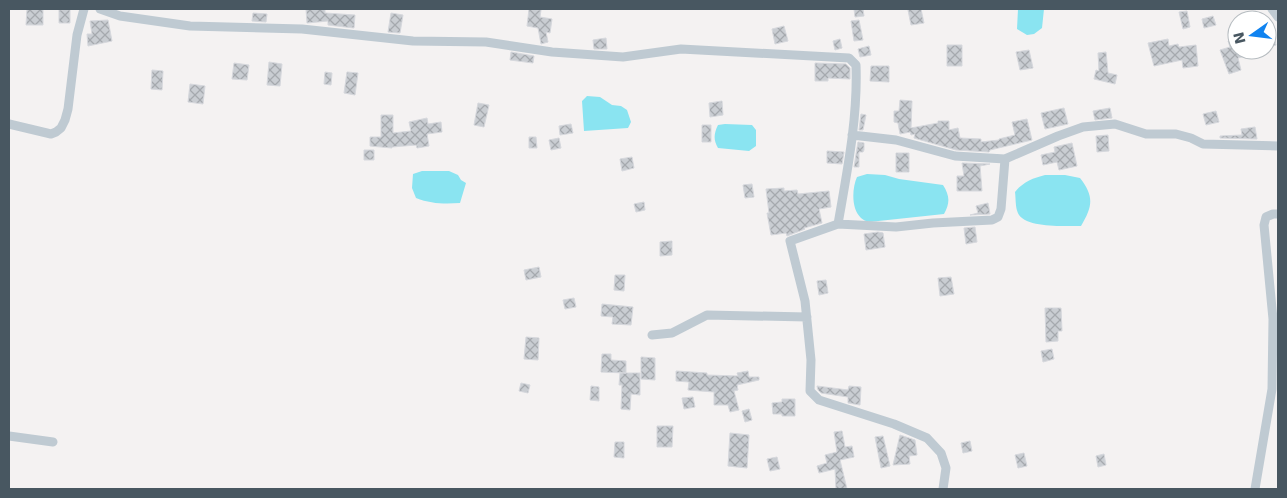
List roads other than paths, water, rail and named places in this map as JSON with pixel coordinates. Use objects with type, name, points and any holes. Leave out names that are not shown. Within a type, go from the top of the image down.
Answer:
[{"type":"street","points":[[9,124],[50,134],[61,128],[68,109],[77,35],[84,9]]},
{"type":"street","points":[[100,9],[120,16],[190,26],[302,29],[413,41],[486,42],[552,52],[623,57],[681,49],[849,58],[856,65],[856,79],[852,135],[838,224]]},
{"type":"street","points":[[1272,9],[1278,18]]},
{"type":"street","points":[[852,135],[896,140],[955,156],[1005,159],[1083,127],[1115,124],[1146,134],[1176,134],[1203,144],[1278,146]]},
{"type":"street","points":[[943,489],[946,468],[941,453],[927,438],[894,424],[819,400],[810,391],[811,360],[806,301],[790,241],[838,224],[896,227],[992,220],[998,217],[1001,209],[1005,159]]},
{"type":"street","points":[[1255,489],[1272,388],[1273,319],[1264,225],[1266,217],[1278,214]]},
{"type":"street","points":[[652,335],[672,333],[707,315],[807,317]]},
{"type":"street","points":[[9,436],[53,442]]},
{"type":"water","points":[[1018,9],[1044,9],[1042,28],[1034,34],[1027,35],[1017,29]]},
{"type":"water","points":[[587,96],[600,97],[612,105],[621,106],[627,110],[631,122],[628,128],[584,131],[582,101]]},
{"type":"water","points":[[718,125],[752,125],[756,130],[756,146],[749,151],[718,148],[715,139],[716,131]]},
{"type":"water","points":[[422,171],[449,171],[458,175],[466,183],[460,203],[438,203],[416,198],[412,188],[413,174]]},
{"type":"water","points":[[867,174],[885,175],[899,179],[943,185],[948,196],[946,210],[944,214],[869,222],[861,218],[855,209],[853,192],[857,177]]},
{"type":"water","points":[[1045,175],[1065,175],[1080,178],[1085,185],[1090,202],[1088,213],[1081,226],[1039,224],[1030,222],[1019,215],[1016,207],[1015,192],[1028,181]]}]
